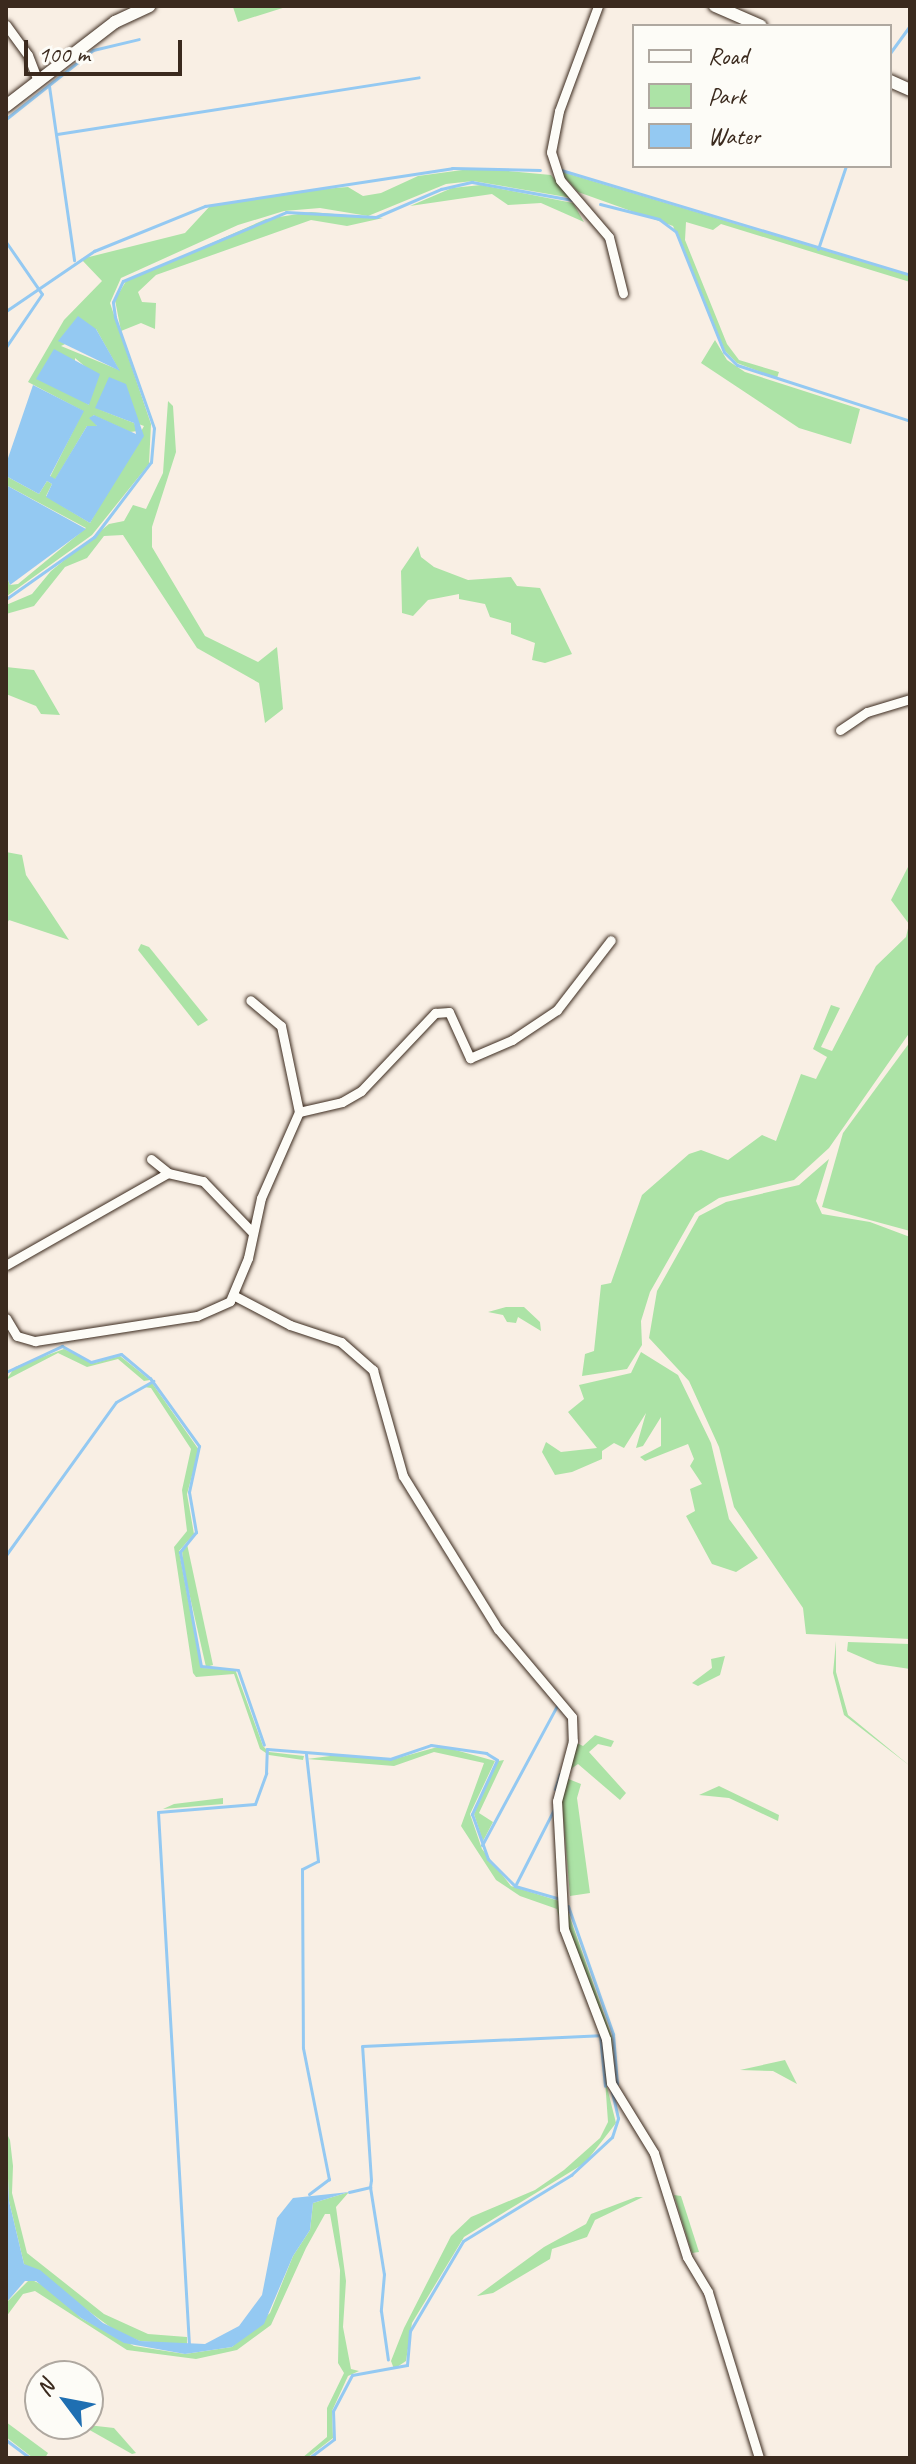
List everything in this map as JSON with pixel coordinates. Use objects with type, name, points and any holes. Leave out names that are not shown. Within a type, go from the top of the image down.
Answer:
[{"type":"street","points":[[6,106],[115,22],[149,6]]},
{"type":"street","points":[[598,6],[559,111],[551,152],[560,180],[609,237],[623,293]]},
{"type":"street","points":[[715,6],[756,24]]},
{"type":"street","points":[[6,26],[28,55],[38,81]]},
{"type":"street","points":[[840,730],[867,712],[910,699]]},
{"type":"street","points":[[299,1112],[342,1102],[361,1091],[435,1013],[449,1012],[470,1058],[512,1040],[566,1001],[611,940]]},
{"type":"street","points":[[6,1318],[17,1336],[35,1341],[212,1312],[233,1295],[261,1198],[299,1112],[281,1026],[250,1000]]},
{"type":"street","points":[[151,1159],[168,1173],[203,1181],[253,1233]]},
{"type":"street","points":[[6,1265],[168,1173]]},
{"type":"street","points":[[233,1295],[290,1325],[341,1342],[373,1370],[403,1476],[498,1629],[572,1717],[573,1741],[557,1801],[564,1929],[606,2039],[611,2083],[654,2153],[687,2257],[708,2292],[759,2458]]},
{"type":"green space","points":[[289,6],[238,22],[233,7]]},
{"type":"green space","points":[[477,168],[551,175],[572,198],[473,181],[446,184],[368,216],[320,208],[284,211],[238,225],[121,278],[110,303],[151,424],[149,464],[92,535],[7,596],[6,575],[10,585],[18,584],[86,528],[6,485],[6,476],[39,494],[47,481],[52,484],[46,496],[90,523],[144,426],[95,408],[134,423],[138,431],[130,432],[93,415],[97,426],[87,426],[55,480],[50,477],[83,411],[28,382],[64,320],[102,281],[81,259],[185,233],[210,206],[299,191],[348,187],[363,196],[381,193],[418,176]],"holes":[[[96,329],[119,370],[61,346]],[[75,358],[88,369],[89,405],[74,395]]]},
{"type":"green space","points":[[559,171],[910,276],[910,282],[721,224],[713,230],[686,222],[685,240],[727,344],[739,360],[779,372],[777,378],[737,363],[725,351],[673,226],[578,192]]},
{"type":"green space","points":[[481,185],[573,203],[584,222],[541,203],[508,205],[492,194],[410,206],[452,188]]},
{"type":"green space","points":[[311,212],[383,218],[347,226],[311,220],[156,275],[138,292],[142,302],[156,303],[155,329],[141,323],[121,331],[115,300],[126,281],[266,219]]},
{"type":"green space","points":[[715,340],[727,360],[745,372],[860,409],[851,444],[799,428],[701,363]]},
{"type":"green space","points":[[168,401],[173,406],[176,452],[152,527],[152,547],[205,636],[258,662],[277,647],[283,709],[265,723],[259,683],[197,648],[123,535],[104,536],[87,558],[65,567],[34,606],[6,614],[6,605],[32,594],[51,571],[109,524],[124,521],[133,505],[146,509],[163,473]]},
{"type":"green space","points":[[418,546],[421,557],[434,567],[468,580],[511,577],[517,586],[540,588],[572,654],[545,663],[532,660],[535,643],[511,634],[511,623],[490,617],[485,604],[459,599],[459,594],[428,600],[413,616],[402,613],[401,571]]},
{"type":"green space","points":[[6,667],[34,670],[60,715],[41,714],[36,706],[6,694]]},
{"type":"green space","points":[[910,848],[910,1032],[829,1148],[794,1180],[719,1198],[695,1213],[650,1292],[641,1321],[642,1345],[627,1369],[582,1376],[585,1354],[594,1351],[601,1285],[611,1283],[642,1195],[689,1154],[701,1150],[728,1160],[762,1135],[776,1141],[801,1074],[816,1079],[827,1057],[813,1049],[831,1005],[840,1008],[821,1047],[832,1051],[876,966],[906,937],[909,924],[891,900],[908,867]]},
{"type":"green space","points":[[6,852],[22,855],[26,875],[69,940],[9,920],[6,925]]},
{"type":"green space","points":[[141,944],[149,947],[208,1020],[198,1026],[138,950]]},
{"type":"green space","points":[[910,1042],[910,1231],[822,1207],[843,1133]]},
{"type":"green space","points":[[829,1159],[816,1201],[822,1214],[870,1222],[910,1237],[910,1639],[806,1634],[803,1608],[734,1507],[719,1447],[689,1381],[649,1338],[657,1291],[699,1216],[726,1202],[799,1185]]},
{"type":"green space","points":[[506,1307],[524,1307],[540,1322],[541,1331],[518,1317],[516,1323],[507,1322],[503,1315],[488,1312]]},
{"type":"green space","points":[[64,1349],[94,1363],[120,1356],[150,1380],[144,1381],[118,1359],[87,1367],[58,1353],[6,1380],[15,1367]]},
{"type":"green space","points":[[641,1352],[678,1375],[711,1443],[729,1519],[758,1558],[736,1572],[712,1564],[686,1516],[695,1511],[690,1489],[702,1484],[690,1466],[694,1459],[688,1444],[645,1461],[640,1457],[661,1446],[661,1417],[643,1446],[636,1448],[646,1413],[624,1448],[614,1443],[602,1451],[602,1459],[572,1472],[555,1475],[542,1452],[546,1442],[561,1452],[597,1448],[568,1412],[584,1399],[579,1385],[631,1373]]},
{"type":"green space","points":[[152,1383],[199,1450],[187,1494],[194,1534],[179,1551],[201,1668],[235,1669],[263,1746],[269,1752],[304,1756],[303,1760],[269,1755],[260,1749],[234,1674],[196,1677],[193,1673],[174,1547],[187,1531],[182,1490],[191,1449],[151,1388],[144,1387]]},
{"type":"green space","points":[[187,1544],[213,1665],[206,1667],[183,1566],[182,1548]]},
{"type":"green space","points":[[836,1641],[836,1672],[848,1715],[910,1766],[844,1715],[833,1673]]},
{"type":"green space","points":[[848,1642],[910,1644],[910,1669],[877,1664],[847,1651]]},
{"type":"green space","points":[[725,1656],[720,1675],[698,1686],[692,1683],[712,1668],[711,1659]]},
{"type":"green space","points":[[595,1735],[614,1741],[611,1747],[598,1744],[589,1752],[626,1793],[620,1800],[578,1764],[568,1771],[577,1743],[583,1746]]},
{"type":"green space","points":[[441,1746],[495,1761],[470,1814],[482,1849],[511,1886],[559,1901],[562,1929],[605,2039],[607,2087],[616,2123],[585,2163],[464,2237],[412,2323],[406,2361],[394,2369],[391,2361],[404,2328],[451,2236],[471,2217],[535,2190],[564,2170],[600,2138],[608,2122],[602,2038],[566,1947],[557,1909],[520,1896],[496,1880],[461,1826],[484,1763],[434,1752],[394,1766],[307,1759],[338,1755],[391,1760]]},
{"type":"green space","points":[[504,1760],[479,1813],[493,1822],[483,1841],[474,1814],[498,1761]]},
{"type":"green space","points":[[566,1778],[581,1784],[577,1798],[590,1893],[570,1896],[562,1801]]},
{"type":"green space","points":[[719,1786],[779,1815],[778,1821],[729,1798],[699,1795]]},
{"type":"green space","points":[[223,1798],[223,1804],[163,1809],[174,1804]]},
{"type":"green space","points":[[566,1906],[612,2037],[615,2086],[609,2035],[567,1926]]},
{"type":"green space","points":[[785,2060],[797,2084],[773,2071],[740,2070]]},
{"type":"green space","points":[[6,2132],[13,2166],[12,2193],[27,2253],[104,2314],[148,2334],[187,2337],[187,2345],[140,2341],[117,2332],[24,2264],[9,2201]]},
{"type":"green space","points":[[349,2192],[336,2207],[346,2281],[343,2327],[351,2369],[359,2371],[348,2376],[332,2411],[333,2438],[307,2458],[302,2458],[327,2437],[327,2408],[344,2373],[338,2363],[340,2270],[330,2214],[325,2214],[306,2248],[271,2325],[237,2350],[196,2359],[127,2350],[35,2291],[23,2294],[6,2317],[7,2302],[30,2279],[53,2290],[81,2318],[134,2346],[185,2354],[232,2347],[270,2313],[293,2256],[310,2230],[313,2203]]},
{"type":"green space","points":[[674,2195],[681,2196],[699,2252],[692,2253]]},
{"type":"green space","points":[[643,2197],[595,2220],[587,2237],[552,2249],[550,2259],[493,2293],[477,2296],[544,2247],[586,2224],[591,2214]]},
{"type":"green space","points":[[6,2422],[24,2435],[24,2440],[30,2440],[48,2453],[45,2458],[33,2458],[6,2437]]},
{"type":"green space","points":[[104,2427],[114,2428],[136,2453],[132,2454],[104,2438]]},
{"type":"water","points":[[78,316],[96,329],[120,371],[58,341]]},
{"type":"water","points":[[54,349],[100,374],[89,405],[36,379]]},
{"type":"water","points":[[109,377],[126,384],[144,436],[90,523],[46,497],[52,484],[47,481],[39,494],[6,476],[6,464],[33,385],[84,411],[50,476],[55,479],[87,426],[97,426],[89,418],[94,415],[136,434],[134,423],[95,408]]},
{"type":"water","points":[[6,485],[86,529],[10,585],[6,575]]},
{"type":"water","points":[[6,2139],[9,2201],[24,2264],[40,2270],[103,2323],[140,2341],[205,2344],[239,2326],[262,2295],[277,2218],[293,2198],[349,2192],[313,2203],[310,2230],[293,2256],[264,2324],[232,2347],[185,2354],[124,2343],[81,2318],[36,2281],[25,2281],[6,2303]]},
{"type":"waterway","points":[[892,50],[910,25]]},
{"type":"waterway","points":[[6,119],[93,50],[139,39]]},
{"type":"waterway","points":[[57,134],[419,77]]},
{"type":"waterway","points":[[49,86],[74,260]]},
{"type":"waterway","points":[[6,311],[94,251],[205,206],[452,168],[540,170]]},
{"type":"waterway","points":[[818,249],[845,168]]},
{"type":"waterway","points":[[561,170],[910,275]]},
{"type":"waterway","points":[[6,599],[94,537],[151,462],[154,428],[115,317],[113,302],[123,281],[286,212],[376,217],[441,189],[472,182],[572,200]]},
{"type":"waterway","points":[[600,204],[659,219],[676,232],[724,352],[737,365],[910,421]]},
{"type":"waterway","points":[[6,242],[42,294],[6,347]]},
{"type":"waterway","points":[[6,1372],[62,1346],[91,1362],[121,1354],[150,1378],[199,1446],[189,1492],[196,1532],[180,1552],[201,1666],[238,1670],[264,1745]]},
{"type":"waterway","points":[[6,1555],[116,1402],[153,1381]]},
{"type":"waterway","points":[[482,1845],[558,1704]]},
{"type":"waterway","points":[[189,2345],[158,1812],[255,1804],[266,1773],[267,1749],[390,1759],[431,1745],[486,1753],[497,1760],[472,1814],[488,1859],[515,1886],[560,1899]]},
{"type":"waterway","points":[[306,1754],[318,1861],[302,1869],[303,2048],[329,2179],[309,2194]]},
{"type":"waterway","points":[[555,1789],[560,1774]]},
{"type":"waterway","points":[[516,1884],[554,1809]]},
{"type":"waterway","points":[[568,1906],[613,2034],[617,2084]]},
{"type":"waterway","points":[[349,2192],[370,2187],[371,2180],[362,2046],[600,2035],[605,2086]]},
{"type":"waterway","points":[[309,2458],[334,2439],[333,2411],[352,2375],[407,2365],[410,2331],[463,2241],[571,2175],[612,2137],[618,2118],[612,2092]]},
{"type":"waterway","points":[[370,2187],[384,2274],[381,2311],[388,2360]]},
{"type":"waterway","points":[[6,2440],[30,2458]]}]
